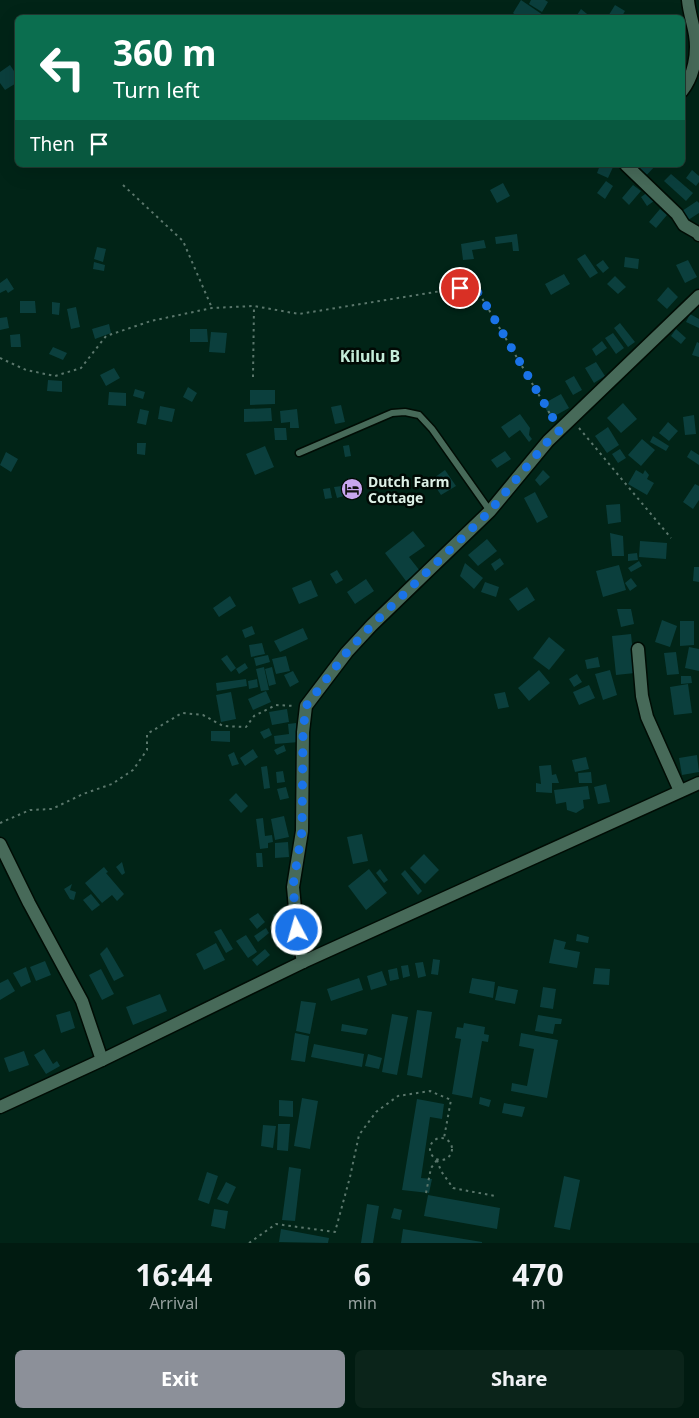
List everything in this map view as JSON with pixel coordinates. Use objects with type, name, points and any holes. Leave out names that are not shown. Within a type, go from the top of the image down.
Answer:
[{"type":"street","points":[[685,85],[692,71],[696,53],[695,36],[688,0]]},
{"type":"street","points":[[628,167],[656,192],[667,206],[677,214],[684,225],[699,235]]},
{"type":"street","points":[[303,962],[297,930],[293,886],[302,831],[303,732],[306,706],[347,652],[372,625],[490,511],[548,441],[699,296]]},
{"type":"street","points":[[638,649],[642,696],[647,717],[680,791]]},
{"type":"street","points":[[0,1107],[102,1060],[303,962],[699,783]]},
{"type":"street","points":[[0,844],[29,903],[82,1001],[102,1060]]},
{"type":"lane","points":[[299,453],[392,413],[405,412],[419,415],[432,429],[490,511]]},
{"type":"path","points":[[123,185],[183,240],[212,308]]},
{"type":"path","points":[[0,358],[26,370],[55,376],[81,368],[106,336],[151,322],[212,308],[254,306],[299,314],[460,288],[471,289],[479,293],[560,430]]},
{"type":"path","points":[[253,377],[254,306]]},
{"type":"path","points":[[571,419],[671,538]]},
{"type":"path","points":[[0,824],[30,810],[52,809],[82,794],[112,784],[133,770],[147,750],[147,734],[182,713],[203,715],[223,726],[246,727],[254,716],[276,705],[306,706]]},
{"type":"path","points":[[249,1243],[276,1224],[335,1232],[359,1134],[376,1112],[398,1096],[430,1092],[451,1100],[444,1138]]},
{"type":"path","points":[[426,1193],[431,1168],[437,1160],[447,1158],[452,1152],[452,1145],[444,1138],[436,1138],[430,1144],[429,1151],[433,1158],[437,1160],[441,1171],[453,1188],[495,1196]]},
{"type":"building","points":[[521,0],[543,15],[515,15],[513,13]]},
{"type":"building","points":[[531,0],[545,0],[548,2],[542,12],[529,4]]},
{"type":"building","points":[[615,5],[625,11],[623,15],[609,15]]},
{"type":"building","points":[[581,9],[588,15],[577,15]]},
{"type":"building","points":[[10,65],[15,72],[15,84],[5,90],[0,83],[0,72]]},
{"type":"building","points":[[599,167],[613,167],[608,178],[597,173]]},
{"type":"building","points":[[630,167],[654,167],[643,179]]},
{"type":"building","points":[[692,170],[699,176],[699,182],[696,186],[686,178]]},
{"type":"building","points":[[671,174],[693,193],[686,201],[664,181]]},
{"type":"building","points":[[606,181],[613,186],[605,199],[597,193]]},
{"type":"building","points":[[503,183],[510,196],[497,203],[490,190]]},
{"type":"building","points":[[633,185],[641,191],[629,205],[622,198]]},
{"type":"building","points":[[648,192],[654,201],[647,206],[641,197]]},
{"type":"building","points":[[697,201],[699,203],[699,213],[685,222],[679,213]]},
{"type":"building","points":[[660,209],[667,215],[656,228],[649,222]]},
{"type":"building","points":[[517,234],[519,251],[513,251],[512,242],[496,244],[495,237]]},
{"type":"building","points":[[484,240],[486,248],[472,250],[474,259],[463,260],[461,244]]},
{"type":"building","points":[[97,247],[106,249],[103,262],[94,259]]},
{"type":"building","points":[[585,254],[598,273],[590,278],[577,259]]},
{"type":"building","points":[[625,257],[639,259],[638,269],[624,267]]},
{"type":"building","points":[[603,260],[609,268],[603,273],[596,265]]},
{"type":"building","points":[[688,260],[697,277],[685,283],[676,265]]},
{"type":"building","points":[[94,262],[105,265],[104,271],[93,269]]},
{"type":"building","points":[[564,274],[570,284],[551,295],[545,284]]},
{"type":"building","points":[[615,276],[626,287],[618,294],[607,284]]},
{"type":"building","points":[[7,278],[14,289],[8,293],[6,290],[0,293],[0,283]]},
{"type":"building","points":[[668,287],[678,297],[667,309],[657,300]]},
{"type":"building","points":[[20,301],[35,301],[36,313],[20,313]]},
{"type":"building","points":[[52,302],[60,303],[59,315],[52,314]]},
{"type":"building","points":[[76,307],[80,327],[71,329],[67,309]]},
{"type":"building","points":[[690,314],[699,319],[699,328],[686,322]]},
{"type":"building","points":[[7,317],[9,328],[0,330],[0,318]]},
{"type":"building","points":[[620,323],[635,342],[628,347],[614,328]]},
{"type":"building","points":[[109,324],[111,333],[95,339],[92,329]]},
{"type":"building","points":[[190,329],[207,329],[208,342],[190,342]]},
{"type":"building","points":[[676,329],[686,338],[681,344],[671,336]]},
{"type":"building","points":[[211,332],[227,333],[225,353],[209,352]]},
{"type":"building","points":[[613,333],[624,348],[616,354],[605,338]]},
{"type":"building","points":[[20,334],[21,347],[11,347],[10,335]]},
{"type":"building","points":[[602,341],[607,348],[596,356],[592,349]]},
{"type":"building","points":[[697,342],[699,343],[699,357],[692,355]]},
{"type":"building","points":[[53,347],[67,353],[63,360],[49,354]]},
{"type":"building","points":[[596,362],[605,376],[594,383],[585,368]]},
{"type":"building","points":[[114,368],[120,378],[106,386],[100,375]]},
{"type":"building","points":[[574,376],[582,390],[573,395],[565,381]]},
{"type":"building","points":[[48,380],[62,381],[62,392],[47,391]]},
{"type":"building","points":[[188,387],[197,393],[192,402],[183,397]]},
{"type":"building","points":[[135,389],[145,392],[143,399],[133,396]]},
{"type":"building","points":[[250,390],[275,390],[275,404],[250,405]]},
{"type":"building","points":[[109,392],[126,393],[126,406],[108,405]]},
{"type":"building","points":[[561,394],[569,408],[551,418],[543,404]]},
{"type":"building","points":[[623,403],[637,419],[621,433],[607,418]]},
{"type":"building","points":[[341,405],[345,422],[335,424],[331,407]]},
{"type":"building","points":[[160,406],[175,409],[172,422],[158,419]]},
{"type":"building","points":[[271,408],[272,421],[244,422],[244,409]]},
{"type":"building","points":[[140,409],[149,411],[146,425],[137,423]]},
{"type":"building","points":[[297,409],[299,428],[290,428],[290,422],[281,423],[280,411]]},
{"type":"building","points":[[520,414],[530,428],[529,435],[532,439],[529,442],[520,430],[509,438],[501,427]]},
{"type":"building","points":[[694,415],[696,434],[685,435],[683,417]]},
{"type":"building","points":[[668,422],[678,431],[669,441],[659,433]]},
{"type":"building","points":[[608,427],[619,445],[607,453],[595,436]]},
{"type":"building","points":[[274,428],[286,428],[287,440],[275,440]]},
{"type":"building","points":[[653,436],[669,446],[666,451],[650,442]]},
{"type":"building","points":[[642,439],[655,450],[641,466],[628,455]]},
{"type":"building","points":[[137,443],[146,443],[145,455],[137,454]]},
{"type":"building","points":[[349,445],[351,456],[345,457],[343,446]]},
{"type":"building","points":[[265,446],[274,467],[255,475],[246,454]]},
{"type":"building","points":[[620,449],[626,458],[618,463],[612,454]]},
{"type":"building","points":[[691,450],[699,455],[699,465],[687,457]]},
{"type":"building","points":[[505,451],[511,459],[497,468],[491,460]]},
{"type":"building","points":[[6,452],[18,459],[11,472],[0,465]]},
{"type":"building","points":[[445,470],[456,486],[441,495],[431,480]]},
{"type":"building","points":[[543,470],[550,477],[540,486],[535,480]]},
{"type":"building","points":[[636,470],[643,474],[645,470],[649,475],[647,479],[654,483],[647,495],[628,484]]},
{"type":"building","name":"Dutch Farm Cottage","points":[[355,483],[357,493],[349,494],[347,484]]},
{"type":"building","points":[[695,484],[699,486],[699,500],[693,509],[683,502]]},
{"type":"building","name":"Dutch Farm Cottage","points":[[342,486],[344,496],[337,498],[334,487]]},
{"type":"building","name":"Dutch Farm Cottage","points":[[330,488],[332,498],[325,499],[323,489]]},
{"type":"building","points":[[535,492],[548,517],[537,523],[524,498]]},
{"type":"building","points":[[620,504],[621,522],[608,524],[606,505]]},
{"type":"building","points":[[413,531],[425,546],[409,557],[420,571],[406,581],[385,553]]},
{"type":"building","points":[[610,533],[623,536],[624,556],[612,556]]},
{"type":"building","points":[[487,539],[497,551],[478,566],[468,555]]},
{"type":"building","points":[[640,541],[667,543],[666,559],[639,557]]},
{"type":"building","points":[[637,553],[638,560],[628,561],[628,554]]},
{"type":"building","points":[[500,558],[504,564],[495,571],[491,564]]},
{"type":"building","points":[[639,561],[642,566],[631,572],[628,568]]},
{"type":"building","points":[[465,563],[483,578],[474,589],[460,576]]},
{"type":"building","points":[[619,565],[626,590],[603,597],[596,571]]},
{"type":"building","points":[[694,567],[699,567],[699,582],[693,581]]},
{"type":"building","points":[[337,570],[343,580],[336,584],[330,574]]},
{"type":"building","points":[[631,578],[637,586],[630,591],[625,583]]},
{"type":"building","points":[[366,579],[374,591],[355,604],[347,592]]},
{"type":"building","points":[[311,580],[318,596],[299,604],[292,588]]},
{"type":"building","points":[[485,582],[499,587],[496,597],[481,592]]},
{"type":"building","points":[[527,587],[535,600],[518,611],[509,599]]},
{"type":"building","points":[[230,596],[236,606],[219,617],[213,608]]},
{"type":"building","points":[[617,609],[631,609],[634,624],[621,627]]},
{"type":"building","points":[[662,620],[677,626],[670,647],[655,642]]},
{"type":"building","points":[[680,621],[694,621],[694,645],[680,646]]},
{"type":"building","points":[[252,626],[255,634],[245,638],[242,630]]},
{"type":"building","points":[[303,628],[308,639],[280,652],[274,641]]},
{"type":"building","points":[[631,634],[635,673],[616,675],[612,636]]},
{"type":"building","points":[[549,637],[565,650],[549,670],[533,658]]},
{"type":"building","points":[[262,643],[265,654],[251,657],[249,645]]},
{"type":"building","points":[[689,647],[699,649],[699,671],[685,668]]},
{"type":"building","points":[[676,652],[679,674],[667,675],[664,653]]},
{"type":"building","points":[[227,655],[236,668],[231,672],[221,659]]},
{"type":"building","points":[[268,655],[270,662],[256,666],[254,658]]},
{"type":"building","points":[[286,656],[290,671],[276,674],[272,659]]},
{"type":"building","points":[[598,657],[600,667],[587,669],[585,660]]},
{"type":"building","points":[[245,663],[248,668],[239,674],[236,669]]},
{"type":"building","points":[[264,667],[269,690],[261,691],[256,669]]},
{"type":"building","points":[[272,667],[276,684],[269,686],[265,669]]},
{"type":"building","points":[[539,670],[550,683],[529,701],[518,688]]},
{"type":"building","points":[[610,670],[617,695],[603,700],[595,674]]},
{"type":"building","points":[[293,671],[299,682],[290,687],[284,675]]},
{"type":"building","points":[[577,674],[582,682],[574,687],[569,679]]},
{"type":"building","points":[[681,676],[691,676],[692,683],[681,684]]},
{"type":"building","points":[[246,679],[247,686],[217,691],[216,683]]},
{"type":"building","points":[[257,679],[258,687],[249,689],[248,681]]},
{"type":"building","points":[[688,684],[692,713],[674,715],[670,687]]},
{"type":"building","points":[[589,685],[595,698],[579,705],[573,692]]},
{"type":"building","points":[[266,691],[271,702],[253,710],[248,699]]},
{"type":"building","points":[[231,692],[236,719],[221,722],[216,695]]},
{"type":"building","points":[[505,692],[509,707],[498,709],[494,694]]},
{"type":"building","points":[[287,709],[289,722],[272,725],[269,712]]},
{"type":"building","points":[[296,723],[299,742],[275,744],[274,736],[289,734],[288,724]]},
{"type":"building","points":[[269,728],[272,735],[264,739],[260,732]]},
{"type":"building","points":[[211,731],[230,731],[230,742],[211,741]]},
{"type":"building","points":[[284,745],[286,751],[277,755],[274,750]]},
{"type":"building","points":[[253,749],[258,757],[245,766],[240,758]]},
{"type":"building","points":[[234,752],[239,764],[232,766],[228,755]]},
{"type":"building","points":[[697,755],[699,772],[682,775],[679,758]]},
{"type":"building","points":[[586,757],[589,769],[575,772],[572,760]]},
{"type":"building","points":[[551,765],[552,775],[556,774],[559,783],[552,783],[552,793],[536,792],[536,783],[541,784],[539,766]]},
{"type":"building","points":[[267,766],[270,788],[264,789],[261,767]]},
{"type":"building","points":[[283,771],[285,782],[277,783],[276,772]]},
{"type":"building","points":[[591,772],[592,783],[579,783],[578,773]]},
{"type":"building","points":[[606,784],[610,802],[598,804],[594,787]]},
{"type":"building","points":[[588,786],[590,799],[583,800],[584,808],[576,813],[567,810],[566,802],[556,804],[554,790]]},
{"type":"building","points":[[286,787],[289,798],[280,800],[277,789]]},
{"type":"building","points":[[236,793],[248,806],[241,813],[229,800]]},
{"type":"building","points":[[284,816],[289,837],[275,840],[271,819]]},
{"type":"building","points":[[263,818],[265,836],[272,835],[273,842],[268,843],[268,848],[260,849],[256,819]]},
{"type":"building","points":[[362,834],[368,861],[353,864],[347,837]]},
{"type":"building","points":[[288,842],[289,857],[275,858],[275,843]]},
{"type":"building","points":[[256,853],[262,853],[263,867],[257,867]]},
{"type":"building","points":[[424,854],[439,870],[425,884],[410,868]]},
{"type":"building","points":[[122,862],[125,873],[122,875],[116,867]]},
{"type":"building","points":[[104,867],[108,872],[106,873],[124,894],[117,901],[112,895],[102,903],[85,883]]},
{"type":"building","points":[[369,869],[387,893],[366,910],[348,886]]},
{"type":"building","points":[[380,869],[388,880],[384,883],[376,873]]},
{"type":"building","points":[[405,870],[422,891],[418,895],[401,874]]},
{"type":"building","points":[[72,884],[70,890],[76,892],[74,900],[70,899],[64,889]]},
{"type":"building","points":[[91,894],[100,905],[92,911],[83,900]]},
{"type":"building","points":[[285,909],[294,925],[281,932],[273,915]]},
{"type":"building","points":[[258,913],[265,922],[257,929],[249,919]]},
{"type":"building","points":[[266,928],[269,933],[258,942],[254,936]]},
{"type":"building","points":[[221,929],[233,949],[226,953],[214,932]]},
{"type":"building","points":[[577,934],[589,937],[588,943],[576,941]]},
{"type":"building","points":[[246,935],[257,952],[248,958],[236,941]]},
{"type":"building","points":[[554,939],[566,942],[564,949],[580,952],[577,968],[549,963]]},
{"type":"building","points":[[216,943],[225,960],[204,970],[196,954]]},
{"type":"building","points":[[107,947],[124,976],[114,981],[100,954]]},
{"type":"building","points":[[265,949],[270,955],[257,966],[252,960]]},
{"type":"building","points":[[433,959],[440,960],[438,975],[431,974]]},
{"type":"building","points":[[45,961],[51,975],[36,981],[30,967]]},
{"type":"building","points":[[423,962],[426,976],[418,978],[415,963]]},
{"type":"building","points":[[408,965],[410,976],[403,978],[401,966]]},
{"type":"building","points":[[26,967],[31,982],[21,987],[13,973]]},
{"type":"building","points":[[397,968],[399,979],[390,981],[388,970]]},
{"type":"building","points":[[595,968],[610,969],[609,985],[593,984]]},
{"type":"building","points":[[101,969],[114,994],[102,1000],[89,975]]},
{"type":"building","points":[[382,971],[387,985],[371,990],[367,976]]},
{"type":"building","points":[[359,978],[363,990],[331,1001],[327,989]]},
{"type":"building","points":[[472,978],[495,982],[493,998],[469,993]]},
{"type":"building","points":[[8,979],[15,991],[0,1000],[0,983]]},
{"type":"building","points":[[498,986],[518,990],[515,1004],[495,1000]]},
{"type":"building","points":[[543,987],[556,989],[553,1009],[540,1007]]},
{"type":"building","points":[[160,994],[167,1011],[133,1025],[126,1007]]},
{"type":"building","points":[[301,1001],[316,1003],[310,1034],[296,1031]]},
{"type":"building","points":[[417,1010],[432,1012],[422,1078],[407,1075]]},
{"type":"building","points":[[70,1011],[75,1028],[61,1033],[56,1015]]},
{"type":"building","points":[[392,1014],[408,1017],[397,1075],[382,1072]]},
{"type":"building","points":[[538,1015],[562,1019],[561,1024],[555,1024],[553,1034],[535,1031]]},
{"type":"building","points":[[464,1023],[485,1027],[484,1034],[489,1035],[488,1042],[482,1041],[472,1098],[452,1094],[461,1039],[455,1038],[457,1027],[463,1028]]},
{"type":"building","points":[[342,1024],[368,1029],[366,1035],[341,1031]]},
{"type":"building","points":[[295,1033],[309,1036],[305,1062],[291,1060]]},
{"type":"building","points":[[521,1033],[558,1040],[547,1098],[511,1091],[512,1083],[527,1086],[534,1049],[519,1046]]},
{"type":"building","points":[[314,1044],[364,1054],[362,1067],[311,1057]]},
{"type":"building","points":[[44,1049],[53,1064],[57,1061],[60,1066],[46,1074],[34,1055]]},
{"type":"building","points":[[24,1051],[29,1065],[9,1072],[4,1058]]},
{"type":"building","points":[[368,1054],[382,1058],[379,1069],[365,1066]]},
{"type":"building","points":[[480,1097],[491,1100],[489,1107],[479,1104]]},
{"type":"building","points":[[302,1098],[318,1101],[310,1149],[294,1146]]},
{"type":"building","points":[[417,1099],[444,1104],[442,1119],[430,1117],[421,1178],[432,1179],[429,1193],[402,1190]]},
{"type":"building","points":[[279,1100],[293,1101],[293,1117],[279,1116]]},
{"type":"building","points":[[504,1103],[525,1107],[522,1117],[502,1113]]},
{"type":"building","points":[[278,1124],[290,1124],[288,1151],[277,1150]]},
{"type":"building","points":[[263,1125],[276,1126],[273,1148],[261,1146]]},
{"type":"building","points":[[289,1167],[301,1169],[295,1221],[282,1220]]},
{"type":"building","points":[[207,1172],[218,1176],[209,1204],[198,1200]]},
{"type":"building","points":[[564,1176],[580,1180],[570,1230],[554,1227]]},
{"type":"building","points":[[226,1182],[236,1187],[228,1204],[217,1199]]},
{"type":"building","points":[[428,1195],[500,1208],[497,1229],[424,1216]]},
{"type":"building","points":[[367,1204],[379,1206],[373,1243],[361,1243]]},
{"type":"building","points":[[394,1208],[402,1210],[400,1220],[391,1218]]},
{"type":"building","points":[[214,1209],[228,1211],[225,1229],[211,1226]]},
{"type":"building","points":[[281,1229],[329,1238],[328,1243],[279,1242]]},
{"type":"building","points":[[403,1229],[482,1242],[482,1243],[401,1243]]},
{"type":"place","name":"Dutch Farm Cottage","points":[[352,489]]},
{"type":"district","name":"Kilulu B","points":[[370,356]]},
{"type":"route","points":[[297,930],[293,886],[302,831],[303,732],[306,706],[347,652],[372,625],[490,511],[548,441],[560,430],[479,293],[471,289],[460,288]]}]
